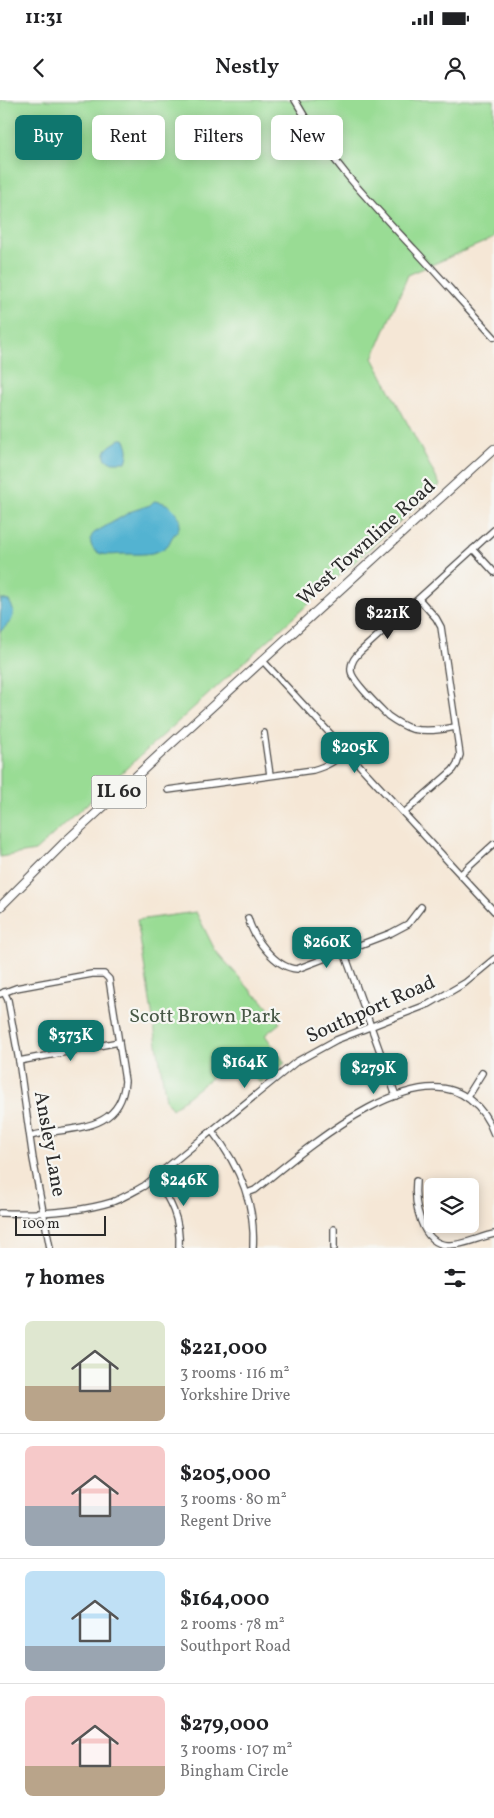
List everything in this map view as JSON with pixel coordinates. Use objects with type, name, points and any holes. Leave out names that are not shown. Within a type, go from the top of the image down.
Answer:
[{"type":"main road","name":"West Townline Road","points":[[263,661],[494,449]]},
{"type":"main road","name":"IL 60","points":[[0,907],[63,844],[263,661]]},
{"type":"street","points":[[295,100],[333,160],[494,337]]},
{"type":"street","points":[[455,727],[433,731],[402,725],[388,715],[352,675],[351,666],[355,657],[494,530]]},
{"type":"street","points":[[473,549],[494,572]]},
{"type":"street","points":[[405,812],[457,764],[460,755],[440,623],[419,599]]},
{"type":"street","points":[[263,661],[494,910]]},
{"type":"street","points":[[264,733],[270,775]]},
{"type":"street","points":[[168,790],[312,770],[337,760],[347,750]]},
{"type":"street","points":[[461,874],[494,844]]},
{"type":"street","points":[[248,918],[251,928],[260,943],[282,965],[287,968],[297,969],[391,933],[408,924],[422,907]]},
{"type":"street","points":[[344,952],[396,1096]]},
{"type":"street","name":"Southport Road","points":[[0,1213],[44,1214],[113,1202],[144,1186],[296,1062],[336,1040],[430,1004],[465,983],[494,959]]},
{"type":"street","points":[[2,993],[92,974],[104,974],[109,980],[126,1081],[122,1098],[113,1113],[97,1123],[30,1136]]},
{"type":"street","name":"Ansley Lane","points":[[2,993],[8,1000],[50,1248]]},
{"type":"street","points":[[19,1061],[119,1042]]},
{"type":"street","points":[[467,1097],[482,1073]]},
{"type":"street","points":[[247,1193],[255,1190],[308,1146],[335,1128],[396,1096],[415,1090],[435,1087],[448,1089],[467,1097],[485,1114],[494,1134]]},
{"type":"street","points":[[212,1131],[239,1172],[247,1193],[253,1221],[253,1248]]},
{"type":"street","points":[[155,1177],[174,1207],[179,1228],[179,1248]]},
{"type":"street","points":[[416,1181],[415,1196],[422,1224],[436,1242],[449,1245],[457,1244],[494,1234]]},
{"type":"street","points":[[334,1229],[334,1248]]},
{"type":"green space","points":[[0,100],[494,100],[494,238],[408,275],[373,358],[440,485],[35,851],[0,857]]},
{"type":"green space","name":"Scott Brown Park","points":[[196,912],[215,950],[254,994],[261,999],[280,1023],[265,1035],[285,1063],[260,1083],[237,1057],[172,1109],[166,1100],[137,920]]},
{"type":"water","points":[[120,439],[124,439],[128,447],[126,462],[110,462],[105,458],[106,451]]},
{"type":"water","points":[[154,501],[170,506],[180,519],[180,525],[167,546],[152,553],[142,554],[106,555],[93,549],[91,536],[94,533],[132,511],[150,505]]},
{"type":"water","points":[[1,599],[9,601],[13,615],[10,622],[0,632]]}]
